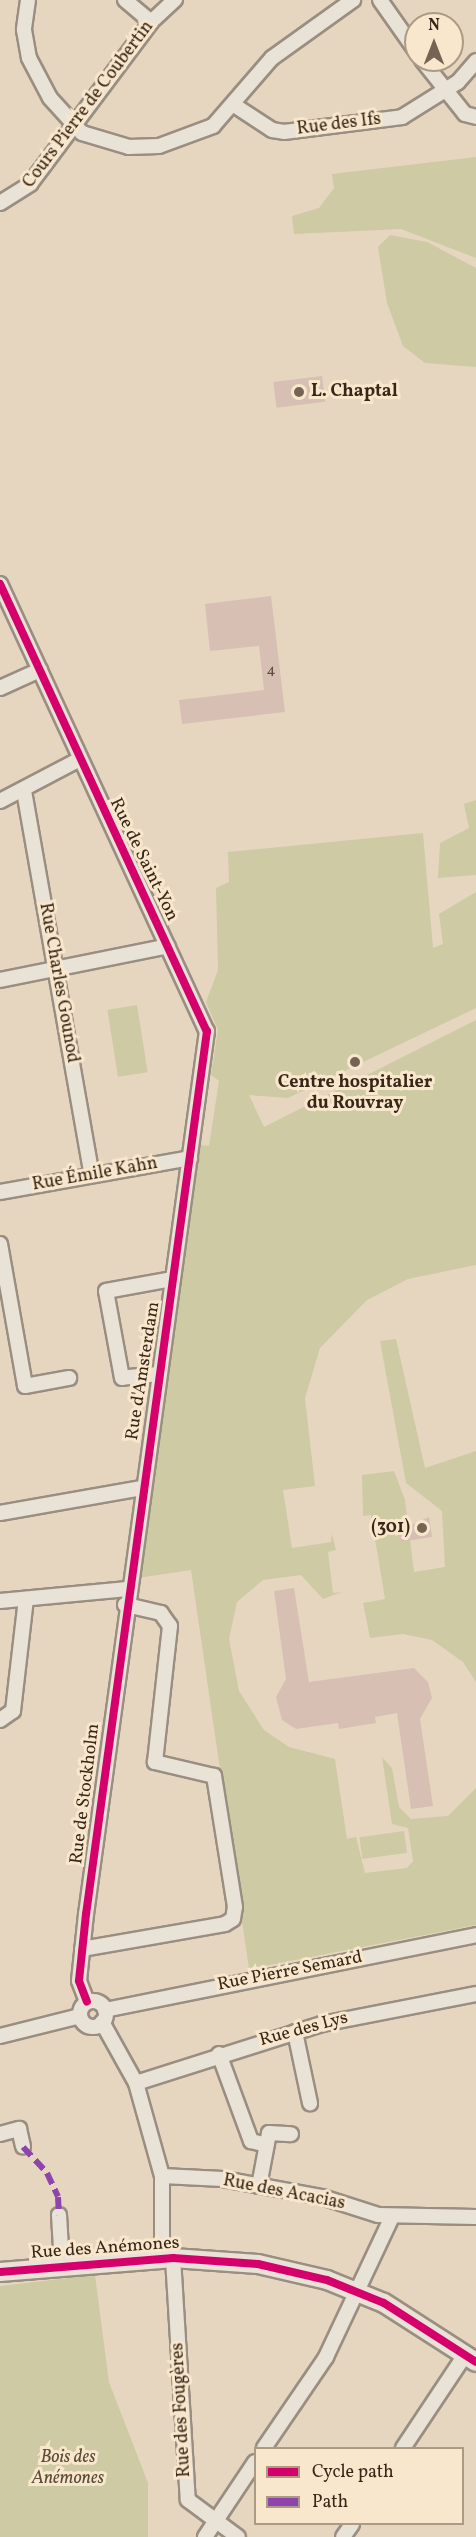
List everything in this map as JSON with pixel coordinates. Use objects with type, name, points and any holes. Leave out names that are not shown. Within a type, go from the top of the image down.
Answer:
[{"type":"street","points":[[28,0],[24,30],[29,58],[50,98],[78,123],[82,134],[106,143],[159,146],[213,126],[234,105],[272,58],[353,0]]},
{"type":"street","points":[[125,0],[151,22]]},
{"type":"street","name":"Cours Pierre de Coubertin","points":[[0,203],[30,184],[78,123],[151,22],[175,0]]},
{"type":"street","points":[[380,0],[404,34]]},
{"type":"street","points":[[444,91],[476,61]]},
{"type":"street","points":[[431,72],[465,114],[476,117]]},
{"type":"street","name":"Rue des Ifs","points":[[234,105],[272,130],[284,132],[402,117],[444,91]]},
{"type":"street","name":"Rue de Saint-Yon","points":[[0,584],[78,760],[207,1031],[190,1158]]},
{"type":"street","points":[[0,688],[40,670]]},
{"type":"street","points":[[0,801],[24,791],[78,760]]},
{"type":"street","name":"Rue Charles Gounod","points":[[24,791],[92,1175]]},
{"type":"street","points":[[0,980],[168,946]]},
{"type":"street","name":"Rue Émile Kahn","points":[[0,1192],[190,1158]]},
{"type":"street","name":"Rue d'Amsterdam","points":[[127,1589],[190,1158]]},
{"type":"street","points":[[0,1244],[25,1386],[69,1378]]},
{"type":"street","name":"Rue d'Amsterdam","points":[[158,1374],[122,1378],[106,1291],[173,1280]]},
{"type":"street","points":[[0,1513],[142,1488]]},
{"type":"street","points":[[0,1601],[127,1589]]},
{"type":"street","name":"Rue de Stockholm","points":[[87,2002],[78,1981],[127,1589]]},
{"type":"street","points":[[0,1720],[13,1711],[26,1599]]},
{"type":"street","points":[[82,1949],[233,1919],[214,1776],[155,1762],[171,1626],[161,1613],[125,1605]]},
{"type":"street","name":"Rue Pierre Semard","points":[[104,2016],[476,1935]]},
{"type":"street","name":"Rue des Lys","points":[[136,2083],[219,2054],[295,2032],[476,1994]]},
{"type":"street","points":[[0,2036],[80,2016],[87,2002],[97,2002],[136,2083],[162,2176],[168,2258]]},
{"type":"street","points":[[80,2016],[91,2026],[104,2016]]},
{"type":"street","points":[[295,2032],[310,2103]]},
{"type":"street","points":[[219,2054],[251,2141],[267,2145]]},
{"type":"street","points":[[0,2134],[19,2129],[22,2147]]},
{"type":"street","points":[[259,2186],[269,2133],[291,2134]]},
{"type":"street","name":"Rue des Acacias","points":[[162,2176],[259,2186],[392,2217],[476,2217]]},
{"type":"street","points":[[59,2215],[62,2266]]},
{"type":"street","points":[[265,2447],[326,2357],[359,2292],[392,2217]]},
{"type":"street","name":"Rue des Anémones","points":[[0,2272],[168,2258],[267,2265],[359,2292],[471,2359]]},
{"type":"street","name":"Rue des Fougères","points":[[168,2258],[186,2488],[194,2509],[238,2537]]},
{"type":"street","points":[[404,2447],[471,2359]]},
{"type":"street","points":[[205,2537],[254,2463]]},
{"type":"green space","points":[[476,157],[476,258],[401,229],[294,234],[292,216],[319,208],[334,188],[332,174]]},
{"type":"green space","points":[[390,235],[427,242],[476,268],[476,367],[425,363],[403,346],[387,303],[378,247]]},
{"type":"green space","points":[[476,800],[476,875],[438,878],[440,843],[469,828],[464,804]]},
{"type":"green space","points":[[423,833],[433,948],[443,944],[439,914],[476,892],[476,1008],[288,1098],[249,1095],[264,1127],[476,1020],[476,1265],[408,1279],[367,1300],[320,1348],[305,1398],[315,1486],[283,1490],[292,1548],[331,1542],[332,1534],[336,1550],[328,1552],[333,1593],[342,1592],[323,1599],[301,1575],[263,1580],[237,1602],[229,1639],[239,1691],[264,1730],[289,1747],[335,1759],[347,1839],[356,1837],[365,1873],[407,1868],[413,1861],[408,1828],[392,1824],[382,1757],[392,1768],[399,1807],[411,1819],[448,1816],[476,1788],[476,1925],[249,1969],[191,1570],[138,1578],[200,1145],[209,1146],[219,1081],[211,1075],[218,1030],[206,1002],[218,970],[216,888],[229,882],[228,852]]},
{"type":"green space","points":[[137,1005],[148,1072],[118,1077],[107,1010]]},
{"type":"green space","points":[[396,1339],[425,1468],[476,1451],[476,1682],[463,1662],[432,1640],[403,1634],[370,1638],[363,1603],[385,1599],[371,1515],[363,1516],[362,1475],[394,1471],[405,1500],[414,1572],[445,1567],[442,1511],[406,1483],[380,1341]]},
{"type":"green space","points":[[404,1831],[407,1853],[362,1859],[359,1837]]},
{"type":"green space","name":"Bois des Anémones","points":[[95,2275],[109,2382],[148,2483],[148,2537],[0,2537],[0,2286]]},
{"type":"building","name":"L. Chaptal","points":[[322,376],[325,402],[277,408],[273,382]]},
{"type":"building","points":[[271,596],[285,712],[182,724],[179,700],[264,690],[259,646],[210,651],[205,604]]},
{"type":"building","points":[[429,1517],[432,1537],[400,1542],[398,1531]]},
{"type":"building","points":[[294,1588],[309,1682],[414,1668],[428,1682],[432,1698],[420,1719],[433,1806],[411,1809],[397,1713],[375,1717],[376,1723],[339,1729],[338,1723],[296,1729],[282,1720],[276,1697],[286,1679],[274,1591]]},
{"type":"marked path","points":[[23,2147],[47,2173],[58,2197],[59,2215]]},
{"type":"cycle path","points":[[0,584],[207,1031],[86,1914],[79,1981],[87,2002]]},
{"type":"cycle path","points":[[0,2272],[173,2258],[258,2264],[327,2280],[384,2303],[476,2362]]},
{"type":"place","name":"L. Chaptal","points":[[299,392]]},
{"type":"place","name":"Centre hospitalier du Rouvray","points":[[355,1062]]},
{"type":"place","name":"(301)","points":[[422,1528]]}]
